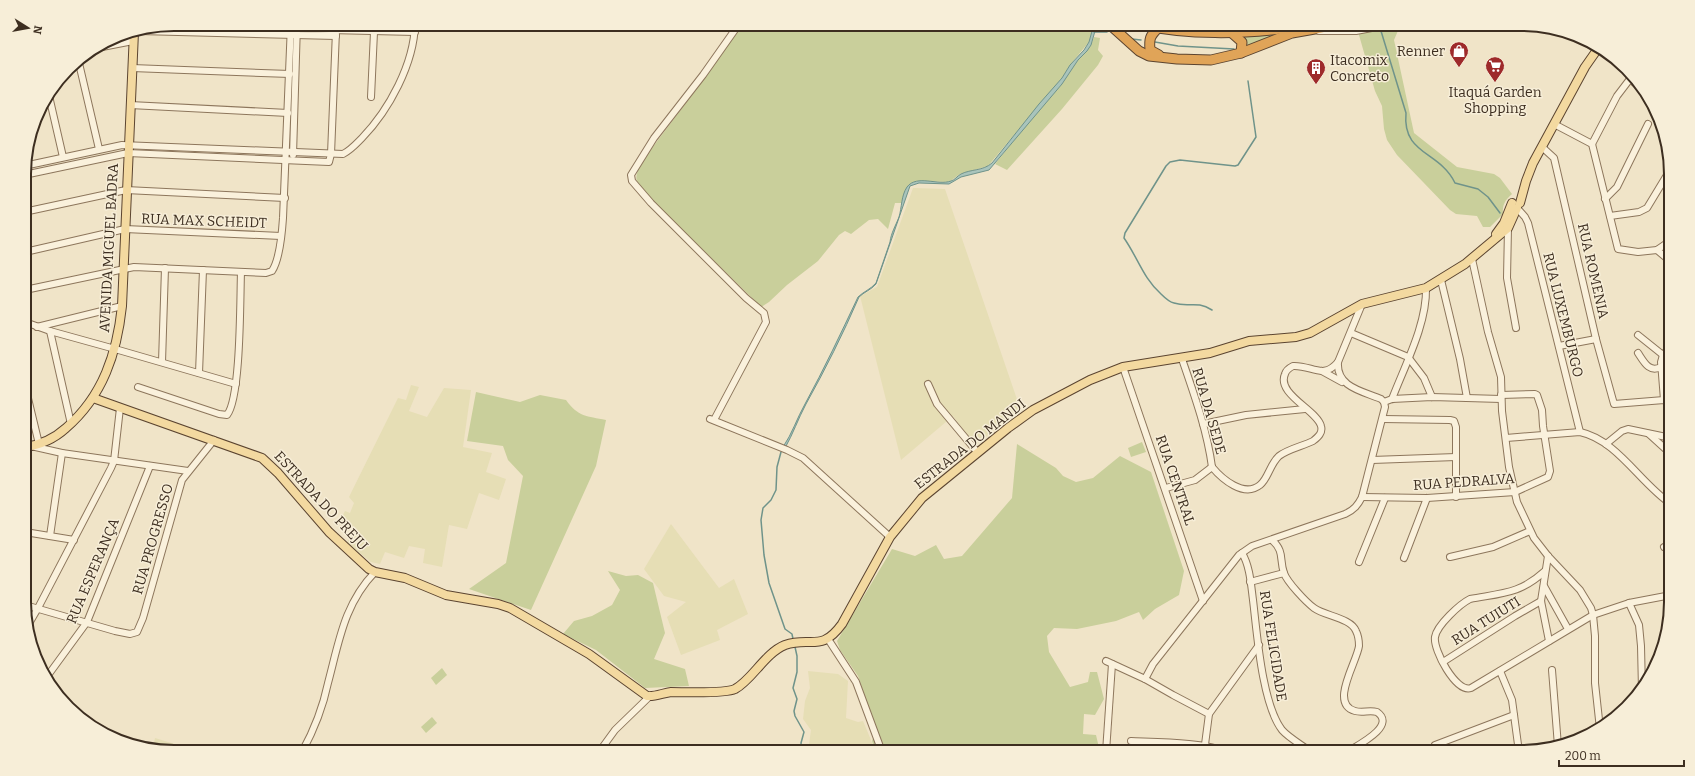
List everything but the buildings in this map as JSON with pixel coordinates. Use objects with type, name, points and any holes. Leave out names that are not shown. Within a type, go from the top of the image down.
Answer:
[{"type":"highway","points":[[1117,31],[1139,51],[1149,56],[1211,60],[1241,53],[1300,31]]},
{"type":"highway","points":[[1154,31],[1149,39],[1150,50],[1164,58]]},
{"type":"highway","points":[[1178,31],[1233,34],[1275,31]]},
{"type":"highway","points":[[1233,34],[1242,42],[1241,53]]},
{"type":"main road","name":"AVENIDA MIGUEL BADRA","points":[[31,446],[60,433],[71,424],[93,398],[108,370],[115,349],[122,306],[133,37]]},
{"type":"main road","name":"ESTRADA DO MANDI","points":[[1486,247],[1502,226],[1515,204],[1533,163],[1588,63],[1596,52]]},
{"type":"main road","name":"ESTRADA DO MANDI","points":[[828,639],[842,624],[890,537],[931,489],[1033,410],[1090,380],[1123,367],[1133,364],[1182,359],[1217,352],[1249,341],[1289,338],[1304,335],[1362,304],[1426,288],[1472,259],[1508,228],[1515,204]]},
{"type":"main road","name":"ESTRADA DO PREJU","points":[[93,398],[262,458],[278,473],[344,547],[366,567],[375,572],[405,578],[446,595],[498,604],[510,608],[590,654],[649,697]]},
{"type":"main road","points":[[649,697],[669,692],[733,690],[769,656],[783,646],[822,642],[828,639]]},
{"type":"street","points":[[290,152],[288,113],[294,31]]},
{"type":"street","points":[[31,289],[134,267],[269,273],[272,271],[276,263],[282,236],[290,160],[294,31]]},
{"type":"street","points":[[31,173],[128,149],[290,152],[340,155],[350,150],[380,117],[393,94],[411,56],[415,32],[336,33],[308,31]]},
{"type":"street","points":[[734,31],[703,76],[654,138],[632,175],[632,182],[746,298],[764,313],[766,317],[766,322],[712,419],[803,458],[890,537]]},
{"type":"street","points":[[1321,31],[1356,31]]},
{"type":"street","points":[[371,97],[374,32]]},
{"type":"street","points":[[31,164],[117,145],[128,149],[328,162],[331,154],[336,33]]},
{"type":"street","points":[[113,45],[133,41]]},
{"type":"street","points":[[80,66],[99,149]]},
{"type":"street","points":[[132,68],[290,74]]},
{"type":"street","points":[[1629,80],[1610,109],[1592,144],[1617,247],[1620,250],[1629,252],[1656,250],[1664,245]]},
{"type":"street","points":[[50,102],[63,157]]},
{"type":"street","points":[[130,105],[288,113]]},
{"type":"street","points":[[1554,124],[1592,144]]},
{"type":"street","points":[[1605,199],[1617,187],[1648,124]]},
{"type":"street","name":"RUA ROMENIA","points":[[1542,147],[1554,158],[1596,339],[1615,404],[1664,400]]},
{"type":"street","points":[[1610,216],[1639,212],[1647,208],[1664,181]]},
{"type":"street","points":[[31,210],[126,190],[285,198]]},
{"type":"street","name":"RUA LUXEMBURGO","points":[[1515,204],[1525,216],[1528,223],[1580,432]]},
{"type":"street","points":[[1508,228],[1507,278],[1516,328]]},
{"type":"street","name":"RUA MAX SCHEIDT","points":[[31,250],[125,229],[282,236]]},
{"type":"street","points":[[1656,250],[1664,256]]},
{"type":"street","points":[[1472,259],[1488,332],[1502,383],[1501,397],[1506,438],[1517,502],[1530,531],[1548,556],[1580,590],[1593,615],[1596,636],[1595,683],[1599,722]]},
{"type":"street","points":[[162,362],[165,268]]},
{"type":"street","points":[[199,373],[203,270]]},
{"type":"street","points":[[138,387],[226,416],[231,410],[236,384],[241,272]]},
{"type":"street","points":[[1440,280],[1460,359],[1467,398]]},
{"type":"street","points":[[1392,399],[1421,322],[1426,298],[1426,288]]},
{"type":"street","points":[[1212,467],[1224,480],[1241,488],[1251,488],[1260,484],[1278,457],[1313,441],[1321,433],[1322,427],[1320,423],[1305,409],[1286,387],[1283,380],[1289,368],[1296,366],[1322,371],[1330,370],[1338,362],[1362,304]]},
{"type":"street","points":[[37,327],[122,306]]},
{"type":"street","points":[[31,324],[50,332],[162,362],[236,384]]},
{"type":"street","points":[[50,332],[71,424]]},
{"type":"street","points":[[1351,333],[1408,357],[1424,378],[1432,397]]},
{"type":"street","points":[[1638,335],[1663,354],[1661,367],[1664,400]]},
{"type":"street","points":[[1559,346],[1596,339]]},
{"type":"street","points":[[1638,353],[1652,369],[1656,370],[1661,367]]},
{"type":"street","name":"RUA DA SEDE","points":[[1166,488],[1195,480],[1212,467],[1210,451],[1203,424],[1182,359]]},
{"type":"street","points":[[1338,362],[1338,374],[1345,384]]},
{"type":"street","name":"RUA CENTRAL","points":[[1123,367],[1166,488],[1203,601]]},
{"type":"street","points":[[1145,679],[1153,664],[1235,558],[1252,546],[1351,511],[1356,507],[1362,497],[1383,419],[1385,407],[1384,402],[1381,399],[1345,384],[1322,371]]},
{"type":"street","points":[[928,384],[937,404],[978,453]]},
{"type":"street","name":"RUA PEDRALVA","points":[[1362,497],[1427,498],[1515,492],[1549,476],[1550,471],[1544,435],[1542,406],[1538,395],[1534,394],[1501,397]]},
{"type":"street","points":[[1384,402],[1392,399],[1432,397],[1501,397]]},
{"type":"street","points":[[32,619],[114,461],[120,408]]},
{"type":"street","points":[[1203,424],[1246,415],[1305,409]]},
{"type":"street","points":[[31,411],[39,444]]},
{"type":"street","points":[[1383,419],[1454,421],[1456,427],[1456,496]]},
{"type":"street","points":[[1606,444],[1625,429],[1664,437]]},
{"type":"street","points":[[1506,438],[1580,432],[1594,437],[1606,444],[1655,492],[1664,499]]},
{"type":"street","points":[[1649,434],[1664,448]]},
{"type":"street","name":"RUA PROGRESSO","points":[[87,622],[116,631],[134,634],[140,628],[179,489],[188,472],[214,440]]},
{"type":"street","points":[[31,449],[188,472]]},
{"type":"street","points":[[50,536],[62,453]]},
{"type":"street","points":[[1372,460],[1456,457]]},
{"type":"street","name":"RUA ESPERANÇA","points":[[50,673],[87,622],[150,466]]},
{"type":"street","points":[[1359,562],[1385,498]]},
{"type":"street","points":[[1404,558],[1427,498]]},
{"type":"street","points":[[1450,557],[1494,547],[1530,531]]},
{"type":"street","points":[[31,533],[74,540]]},
{"type":"street","points":[[1272,540],[1280,549],[1284,573],[1294,587],[1315,609],[1346,621],[1354,626],[1356,630],[1359,645],[1345,686],[1344,700],[1348,707],[1355,711],[1377,712],[1380,714],[1383,721],[1376,733],[1358,745]]},
{"type":"street","name":"RUA FELICIDADE","points":[[1242,553],[1247,563],[1258,645],[1265,685],[1271,708],[1283,731],[1302,745]]},
{"type":"street","points":[[1548,556],[1542,602],[1549,641]]},
{"type":"street","points":[[1546,571],[1530,584],[1514,591],[1470,599],[1464,602],[1452,612],[1437,630],[1435,637],[1436,645],[1449,673],[1459,685],[1464,688],[1471,688],[1593,615],[1629,603],[1664,596]]},
{"type":"street","points":[[306,745],[314,728],[324,699],[342,624],[351,605],[375,572]]},
{"type":"street","points":[[1250,582],[1284,573]]},
{"type":"street","points":[[1544,586],[1568,629]]},
{"type":"street","name":"RUA TUIUTI","points":[[1443,662],[1515,616],[1542,602]]},
{"type":"street","points":[[1629,603],[1639,625],[1642,646],[1642,679]]},
{"type":"street","points":[[31,606],[87,622]]},
{"type":"street","points":[[828,639],[856,682],[879,745]]},
{"type":"street","points":[[1205,745],[1209,714],[1258,645]]},
{"type":"street","points":[[1106,745],[1109,662],[1145,679],[1209,714]]},
{"type":"street","points":[[1552,670],[1558,740]]},
{"type":"street","points":[[1500,671],[1512,700],[1517,745]]},
{"type":"street","points":[[604,745],[615,730],[649,697]]},
{"type":"street","points":[[1435,745],[1514,715]]},
{"type":"street","points":[[1131,741],[1168,745]]},
{"type":"shaded area","points":[[913,188],[945,189],[1020,408],[975,446],[953,416],[901,460],[860,296],[877,287]]},
{"type":"shaded area","points":[[411,385],[419,387],[409,411],[427,417],[444,388],[471,390],[463,447],[492,453],[486,472],[506,479],[499,500],[479,493],[467,529],[449,525],[442,567],[423,563],[425,549],[409,546],[404,558],[385,552],[380,564],[371,562],[347,543],[354,529],[340,521],[345,511],[350,513],[354,503],[349,497],[398,398],[406,400]]},
{"type":"shaded area","points":[[671,524],[719,588],[734,579],[748,614],[717,630],[720,640],[681,655],[667,617],[686,602],[664,596],[644,569]]},
{"type":"shaded area","points":[[808,671],[838,674],[848,681],[846,718],[858,722],[863,721],[873,745],[809,745],[811,730],[803,719],[805,701],[810,688]]},
{"type":"shaded area","points":[[155,738],[179,745],[164,745],[154,744]]},
{"type":"green space","points":[[737,31],[1092,31],[1089,42],[1070,65],[1062,78],[988,166],[960,174],[949,182],[917,181],[910,184],[904,193],[902,203],[895,203],[888,229],[878,219],[869,220],[851,234],[845,231],[839,235],[818,261],[761,307],[638,186],[636,179],[638,170],[643,160],[712,68]]},
{"type":"green space","points":[[1398,31],[1394,40],[1414,133],[1457,167],[1494,174],[1500,178],[1512,194],[1504,203],[1503,214],[1490,227],[1483,227],[1477,216],[1456,214],[1450,210],[1397,155],[1387,140],[1384,129],[1382,106],[1375,91],[1359,33]]},
{"type":"green space","points":[[1283,32],[1246,46],[1241,35]]},
{"type":"green space","points":[[1094,37],[1100,38],[1098,50],[1103,56],[1098,65],[1062,109],[1007,170],[995,164],[1062,84],[1078,60],[1091,45]]},
{"type":"green space","points":[[476,392],[520,402],[540,395],[566,400],[570,406],[583,415],[606,420],[596,466],[531,610],[469,589],[506,563],[523,476],[508,460],[503,446],[467,441]]},
{"type":"green space","points":[[1142,442],[1146,452],[1131,457],[1128,448]]},
{"type":"green space","points":[[1017,444],[1056,468],[1063,476],[1076,482],[1093,478],[1120,456],[1151,472],[1184,571],[1179,595],[1155,609],[1143,620],[1139,612],[1116,621],[1077,629],[1054,628],[1047,636],[1049,652],[1070,687],[1088,682],[1090,672],[1097,672],[1104,699],[1095,715],[1084,714],[1083,734],[1096,735],[1098,745],[873,745],[872,741],[876,730],[858,676],[840,650],[837,641],[892,549],[915,556],[936,545],[944,559],[962,556],[1012,498]]},
{"type":"green space","points":[[608,571],[626,576],[638,575],[653,583],[665,633],[654,659],[685,669],[689,686],[645,688],[596,650],[563,634],[574,621],[592,616],[612,605],[620,590]]},
{"type":"green space","points":[[442,668],[447,675],[436,685],[431,678]]},
{"type":"green space","points":[[432,717],[437,723],[426,733],[421,727]]},
{"type":"water","points":[[1092,31],[1095,31],[1091,45],[1078,60],[1062,84],[989,170],[961,177],[949,184],[919,183],[910,186],[876,284],[859,297],[788,443],[785,448],[783,447],[826,364],[858,297],[876,283],[892,232],[899,217],[907,187],[916,181],[951,181],[961,174],[981,169],[992,163],[1039,104],[1062,78],[1070,65],[1084,50],[1089,42]]},
{"type":"waterway","points":[[1381,31],[1406,113],[1406,127],[1410,137],[1423,152],[1440,164],[1455,183],[1478,189],[1488,197],[1500,213]]},
{"type":"waterway","points":[[1094,32],[1107,32]]},
{"type":"waterway","points":[[1132,39],[1141,40]]},
{"type":"waterway","points":[[1155,42],[1178,46],[1234,49]]},
{"type":"waterway","points":[[1212,310],[1201,305],[1184,305],[1170,302],[1155,288],[1145,275],[1124,238],[1125,233],[1166,166],[1170,162],[1180,160],[1235,166],[1238,165],[1256,137],[1248,81]]},
{"type":"waterway","points":[[781,452],[777,467],[776,490],[771,500],[763,508],[761,520],[764,555],[769,583],[785,629],[792,634],[793,639]]},
{"type":"waterway","points":[[795,647],[797,656],[797,672],[793,688],[797,699],[794,711],[795,716],[804,732],[801,745]]},
{"type":"place","name":"Renner","points":[[1459,68]]},
{"type":"place","name":"Itaquá Garden Shopping","points":[[1495,83]]},
{"type":"place","name":"Itacomix Concreto","points":[[1316,85]]}]
